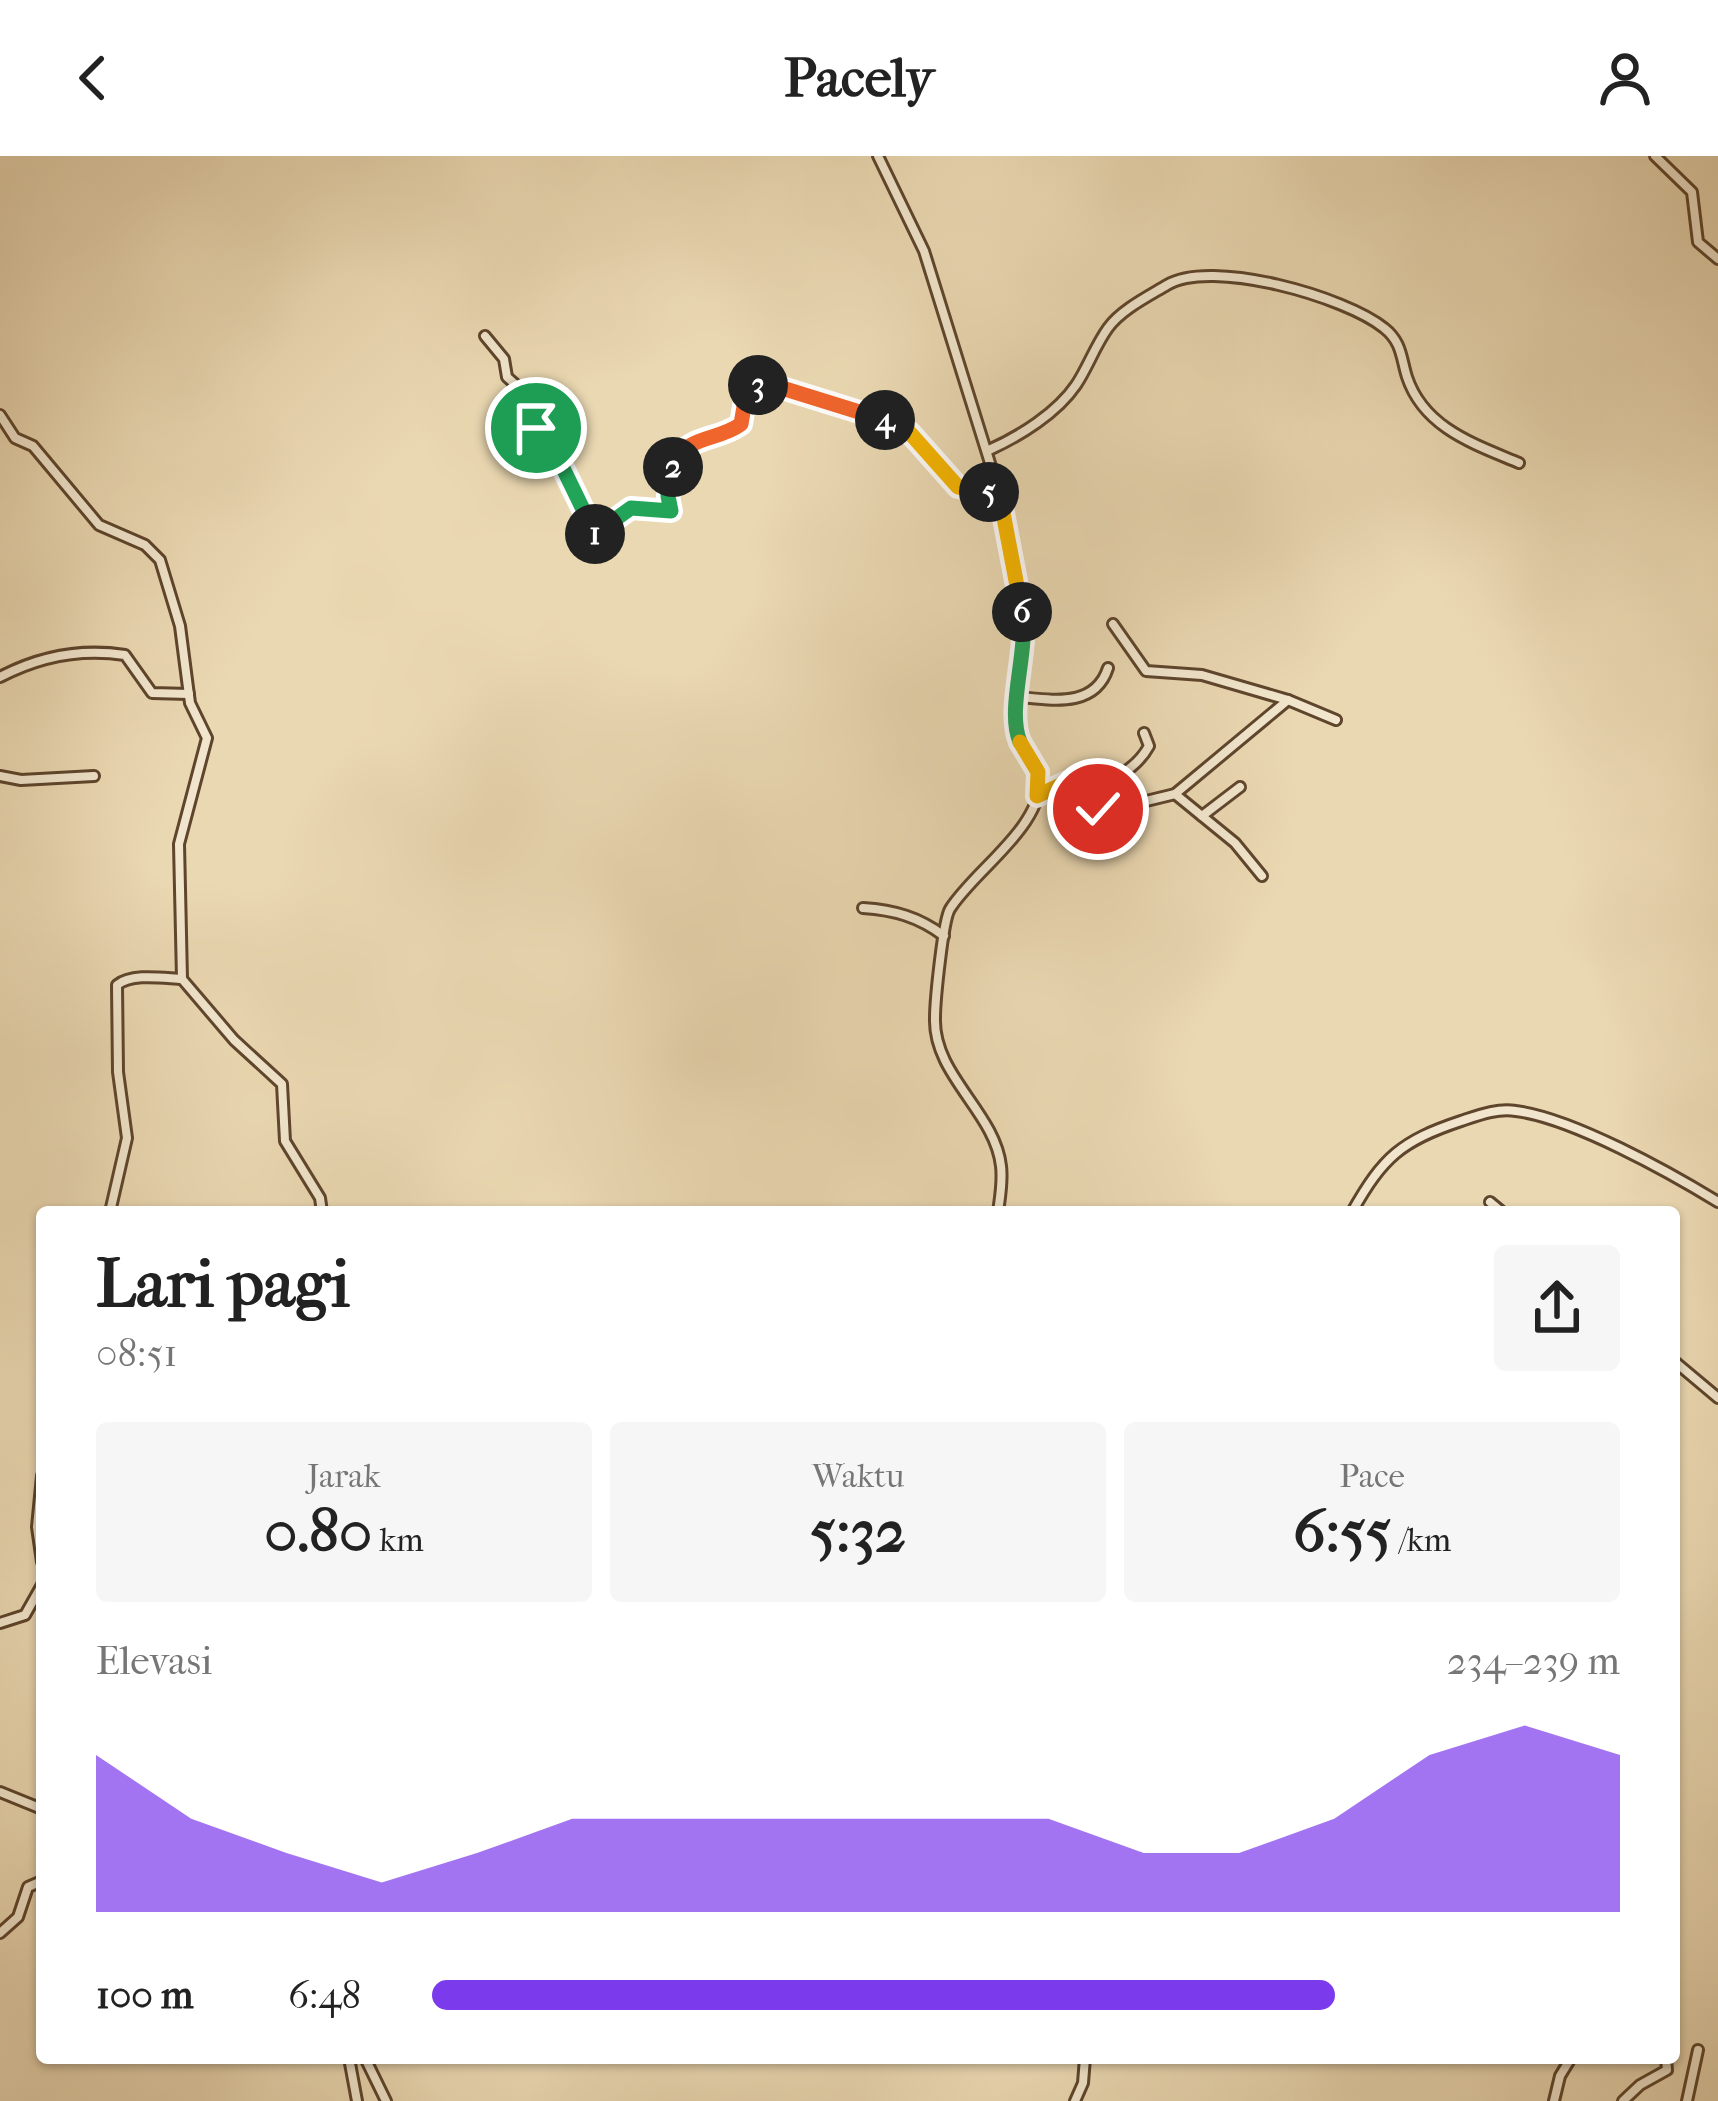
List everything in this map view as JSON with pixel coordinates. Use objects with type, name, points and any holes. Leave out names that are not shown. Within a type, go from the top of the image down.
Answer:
[{"type":"street","points":[[878,156],[925,251],[989,450],[1024,623],[1017,737],[1038,772],[1037,796],[1003,850],[951,908],[935,1030],[951,1070],[998,1152],[999,1206]]},
{"type":"street","points":[[1655,156],[1693,192],[1698,242],[1718,260]]},
{"type":"street","points":[[989,450],[1022,433],[1072,391],[1107,329],[1123,314],[1174,281],[1191,276],[1235,278],[1327,298],[1370,319],[1397,342],[1408,380],[1430,415],[1463,440],[1519,463]]},
{"type":"street","points":[[485,336],[504,359],[505,375],[542,407],[557,440],[561,464],[595,534],[631,508],[671,511],[668,496],[677,456],[693,442],[725,434],[741,424],[746,395],[760,384],[902,426],[958,487],[999,492]]},
{"type":"street","points":[[535,404],[526,416],[548,444],[557,440]]},
{"type":"street","points":[[0,415],[12,435],[33,446],[99,525],[155,553],[164,567],[181,626],[192,709],[207,738],[179,844],[178,967],[182,979],[234,1040],[282,1084],[287,1148],[321,1206]]},
{"type":"street","points":[[1113,624],[1146,670],[1202,675],[1288,700],[1336,720]]},
{"type":"street","points":[[0,677],[70,651],[88,650],[128,657],[152,693],[189,694]]},
{"type":"street","points":[[1019,697],[1078,699],[1099,686],[1108,668]]},
{"type":"street","points":[[1037,796],[1067,782],[1083,789],[1101,812],[1175,794],[1288,700]]},
{"type":"street","points":[[1083,789],[1103,784],[1138,762],[1149,746],[1144,733]]},
{"type":"street","points":[[0,776],[21,780],[94,776]]},
{"type":"street","points":[[1202,816],[1240,788]]},
{"type":"street","points":[[1175,794],[1235,843],[1262,876]]},
{"type":"street","points":[[863,908],[898,911],[945,937]]},
{"type":"street","points":[[111,1206],[127,1138],[118,1072],[117,985],[124,979],[182,979]]},
{"type":"street","points":[[1356,1206],[1382,1164],[1418,1135],[1512,1110],[1599,1140],[1661,1168],[1718,1202]]},
{"type":"street","points":[[1490,1202],[1495,1206]]},
{"type":"street","points":[[1680,1366],[1718,1398]]},
{"type":"street","points":[[0,1623],[22,1618],[36,1595]]},
{"type":"street","points":[[0,1792],[36,1807]]},
{"type":"street","points":[[0,1933],[18,1917],[28,1887],[36,1883]]},
{"type":"street","points":[[1687,2101],[1698,2050]]},
{"type":"street","points":[[350,2064],[358,2101]]},
{"type":"street","points":[[368,2064],[386,2101]]},
{"type":"street","points":[[1075,2101],[1085,2064]]},
{"type":"street","points":[[1554,2101],[1567,2064]]},
{"type":"street","points":[[1623,2101],[1667,2070],[1666,2064]]},
{"type":"route","points":[[536,428],[548,444],[557,440],[561,464],[597,534],[631,508],[671,511],[668,496],[677,456],[693,442],[725,434],[741,424],[746,395],[760,384],[902,426],[958,487],[999,492],[1024,623],[1017,737],[1038,772],[1037,796],[1067,782],[1087,792],[1098,809]]}]
